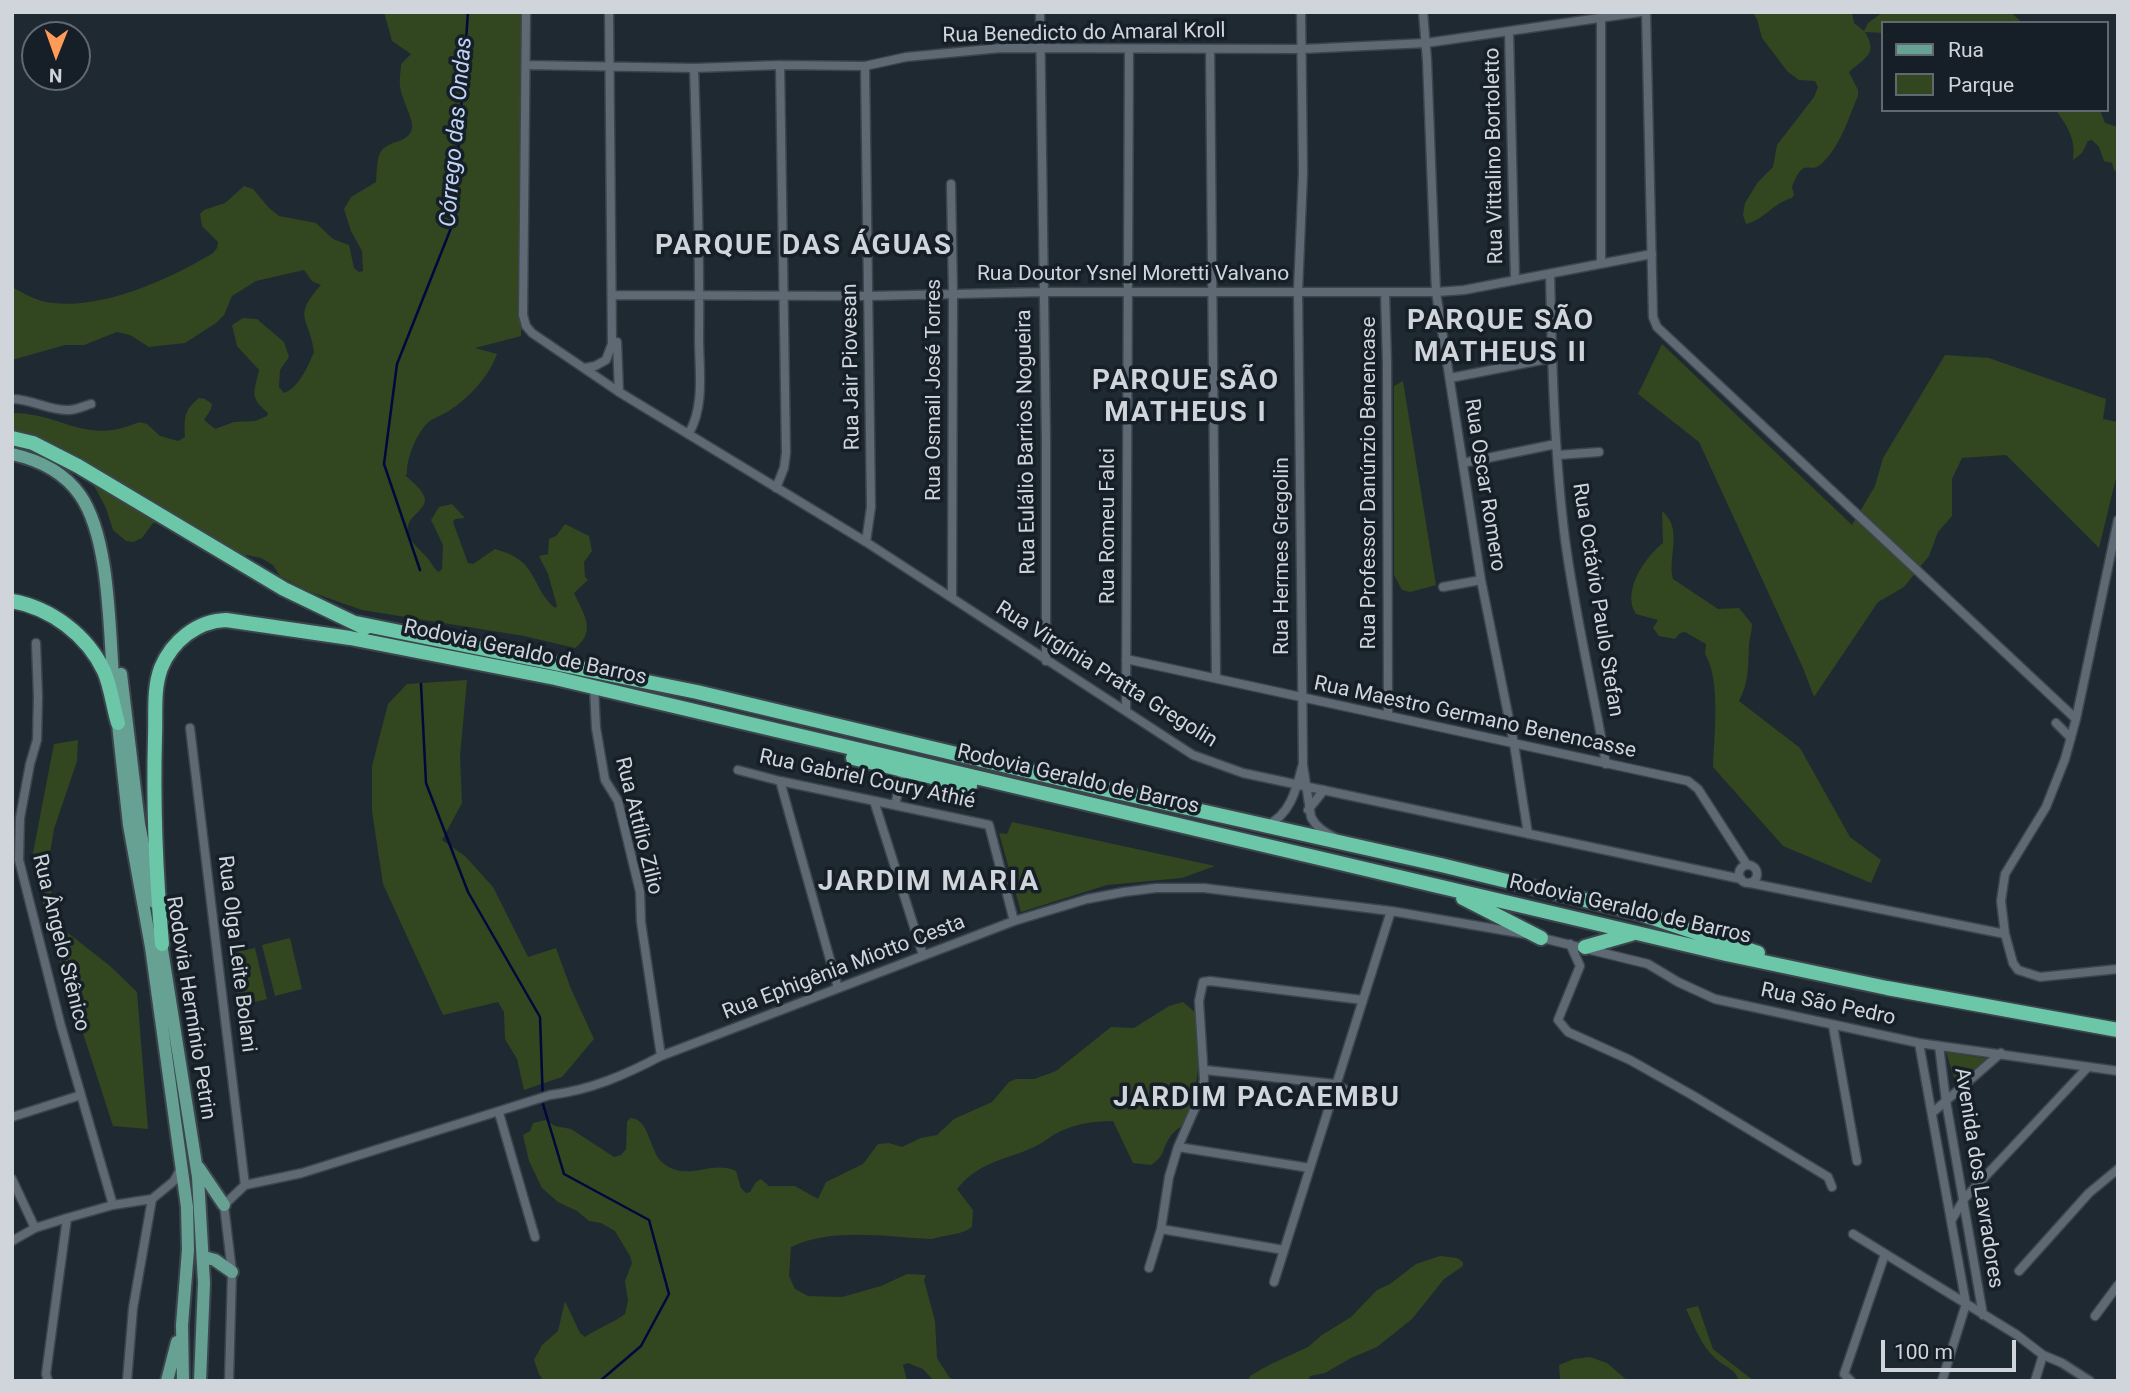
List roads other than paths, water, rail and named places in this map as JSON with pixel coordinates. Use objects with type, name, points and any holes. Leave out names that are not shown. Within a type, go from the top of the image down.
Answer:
[{"type":"highway","points":[[12,438],[33,443],[78,466],[284,589],[356,623],[396,647]]},
{"type":"highway","points":[[12,601],[48,613],[70,628],[88,646],[104,671],[118,723]]},
{"type":"highway","name":"Rodovia Geraldo de Barros","points":[[162,944],[155,855],[157,681],[169,651],[198,626],[216,621],[350,638],[594,687],[1633,933],[1795,969],[2118,1030]]},
{"type":"highway","name":"Rodovia Geraldo de Barros","points":[[356,623],[697,692],[1441,865],[1637,913],[1713,936],[1795,969]]},
{"type":"highway","points":[[766,729],[821,750],[903,771],[992,791],[1033,791]]},
{"type":"highway","points":[[1440,886],[1541,938]]},
{"type":"highway","points":[[1585,947],[1633,933]]},
{"type":"main road","name":"Rodovia Hermínio Petrin","points":[[12,454],[39,461],[55,470],[81,496],[94,524],[100,550],[113,643],[119,663],[139,824],[162,944],[198,1177],[204,1256],[200,1381]]},
{"type":"main road","name":"Rodovia Hermínio Petrin","points":[[113,643],[112,664],[129,825],[167,1052],[187,1207],[188,1250],[182,1325],[183,1381]]},
{"type":"main road","points":[[194,1161],[224,1205]]},
{"type":"main road","points":[[204,1256],[215,1259],[232,1272]]},
{"type":"main road","points":[[167,1381],[182,1325]]},
{"type":"street","points":[[526,12],[526,65]]},
{"type":"street","points":[[584,368],[596,366],[606,360],[612,348],[609,12]]},
{"type":"street","name":"Rua Eulálio Barrios Nogueira","points":[[1040,12],[1046,661]]},
{"type":"street","name":"Rua Hermes Gregolin","points":[[1301,12],[1303,173],[1298,291],[1301,699],[1303,765],[1308,810]]},
{"type":"street","name":"Rua Oscar Romero","points":[[1423,12],[1436,292],[1481,580],[1514,744],[1528,834]]},
{"type":"street","points":[[1643,12],[1653,317],[1657,327],[2076,719]]},
{"type":"street","name":"Rua Benedicto do Amaral Kroll","points":[[526,65],[694,68],[865,66],[906,57],[1001,48],[1303,49],[1426,43],[1643,12]]},
{"type":"street","points":[[1601,16],[1601,263]]},
{"type":"street","name":"Rua Vittalino Bortoletto","points":[[1509,32],[1516,279]]},
{"type":"street","name":"Rua Romeu Falci","points":[[1126,710],[1129,49]]},
{"type":"street","points":[[1210,49],[1216,678]]},
{"type":"street","name":"Rua Virgínia Pratta Gregolin","points":[[526,65],[523,315],[526,326],[619,392],[866,542],[1193,755],[1231,769],[1296,785],[1741,879]]},
{"type":"street","points":[[776,488],[784,468],[786,453],[780,65]]},
{"type":"street","name":"Rua Jair Piovesan","points":[[865,66],[871,507],[866,542]]},
{"type":"street","points":[[690,433],[698,414],[700,296],[694,68]]},
{"type":"street","name":"Rua Osmail José Torres","points":[[951,184],[951,597]]},
{"type":"street","name":"Rua Doutor Ysnel Moretti Valvano","points":[[612,295],[1436,292],[1464,290],[1651,254]]},
{"type":"street","name":"Rua Octávio Paulo Stefan","points":[[1550,274],[1556,444],[1565,541],[1606,764]]},
{"type":"street","name":"Rua Professor Danúnzio Benencase","points":[[1385,293],[1388,715]]},
{"type":"street","points":[[612,325],[617,339],[619,392]]},
{"type":"street","points":[[1450,378],[1552,358]]},
{"type":"street","points":[[12,399],[26,399],[50,408],[71,410],[91,404]]},
{"type":"street","points":[[1463,463],[1556,444]]},
{"type":"street","points":[[1558,455],[1600,452]]},
{"type":"street","points":[[2118,520],[2071,738],[2046,807],[2005,874],[2001,901],[2005,934],[2013,963],[2018,970],[2040,977],[2118,969]]},
{"type":"street","points":[[1443,587],[1481,580]]},
{"type":"street","name":"Rua Ângelo Stênico","points":[[36,643],[37,740],[20,818],[15,860],[113,1205]]},
{"type":"street","name":"Rua Maestro Germano Benencasse","points":[[1126,659],[1688,781],[1747,865]]},
{"type":"street","name":"Rua Attílio Zilio","points":[[594,687],[596,728],[605,780],[618,801],[640,892],[641,922],[662,1056]]},
{"type":"street","points":[[2056,723],[2071,738]]},
{"type":"street","name":"Rua Olga Leite Bolani","points":[[190,727],[245,1185]]},
{"type":"street","name":"Rua Hermes Gregolin","points":[[1265,826],[1287,810],[1303,765]]},
{"type":"street","name":"Rua Gabriel Coury Athié","points":[[738,770],[989,825],[1014,921]]},
{"type":"street","points":[[895,805],[903,771]]},
{"type":"street","points":[[780,781],[838,988]]},
{"type":"street","points":[[1324,790],[1308,810],[1314,823],[1323,831],[1355,847]]},
{"type":"street","points":[[874,801],[923,955]]},
{"type":"street","points":[[1750,883],[1755,880],[1757,872],[1747,865],[1739,872],[1741,879],[1750,883],[2005,934]]},
{"type":"street","name":"Rua Ephigênia Miotto Cesta","points":[[245,1185],[302,1173],[550,1095],[575,1092],[617,1079],[662,1056],[923,955],[1014,921],[1087,900],[1156,888],[1204,888],[1391,911],[1541,938]]},
{"type":"street","points":[[1274,1282],[1391,911]]},
{"type":"street","name":"Rua São Pedro","points":[[1541,938],[1648,964],[1715,999],[1919,1043],[2118,1072]]},
{"type":"street","points":[[1570,944],[1580,966],[1558,1020],[1568,1032],[1630,1060],[1726,1114],[1828,1177],[1832,1187]]},
{"type":"street","points":[[1149,1268],[1161,1228],[1169,1177],[1178,1147],[1202,1092],[1205,1070],[1200,990],[1203,982],[1363,1000]]},
{"type":"street","points":[[1833,1026],[1857,1161]]},
{"type":"street","name":"Avenida dos Lavradores","points":[[1919,1043],[1966,1304]]},
{"type":"street","name":"Avenida dos Lavradores","points":[[1939,1046],[1983,1315]]},
{"type":"street","points":[[1932,1113],[2001,1053]]},
{"type":"street","points":[[1951,1221],[1964,1199],[2088,1067]]},
{"type":"street","points":[[1205,1070],[1335,1084],[1369,1102]]},
{"type":"street","points":[[12,1117],[81,1095]]},
{"type":"street","points":[[499,1113],[535,1237]]},
{"type":"street","points":[[1178,1147],[1310,1168]]},
{"type":"street","points":[[12,1241],[35,1228],[67,1218],[113,1205],[152,1199],[174,1181],[181,1168]]},
{"type":"street","points":[[2020,1271],[2088,1193],[2118,1169]]},
{"type":"street","points":[[12,1178],[35,1228]]},
{"type":"street","points":[[229,1381],[232,1272],[224,1205],[245,1185]]},
{"type":"street","points":[[127,1381],[133,1308],[152,1199]]},
{"type":"street","points":[[47,1380],[67,1218]]},
{"type":"street","points":[[1161,1228],[1284,1250]]},
{"type":"street","points":[[1853,1234],[2017,1335],[2043,1355],[2090,1381]]},
{"type":"street","points":[[1848,1377],[1885,1254]]},
{"type":"street","points":[[2095,1316],[2118,1285]]},
{"type":"street","points":[[1942,1381],[1966,1304]]},
{"type":"street","points":[[2035,1381],[2043,1355]]},
{"type":"waterway","name":"Córrego das Ondas","points":[[420,570],[384,464],[397,364],[453,223],[468,12]]},
{"type":"waterway","name":"Córrego das Ondas","points":[[421,684],[426,783],[468,892],[540,1017],[543,1104],[564,1174],[649,1220],[669,1294],[641,1346],[600,1381]]},
{"type":"district","name":"PARQUE DAS ÁGUAS","points":[[804,247]]},
{"type":"district","name":"PARQUE SÃO MATHEUS II","points":[[1501,338]]},
{"type":"district","name":"PARQUE SÃO MATHEUS I","points":[[1186,398]]},
{"type":"district","name":"JARDIM MARIA","points":[[929,883]]},
{"type":"district","name":"JARDIM PACAEMBU","points":[[1257,1099]]}]
